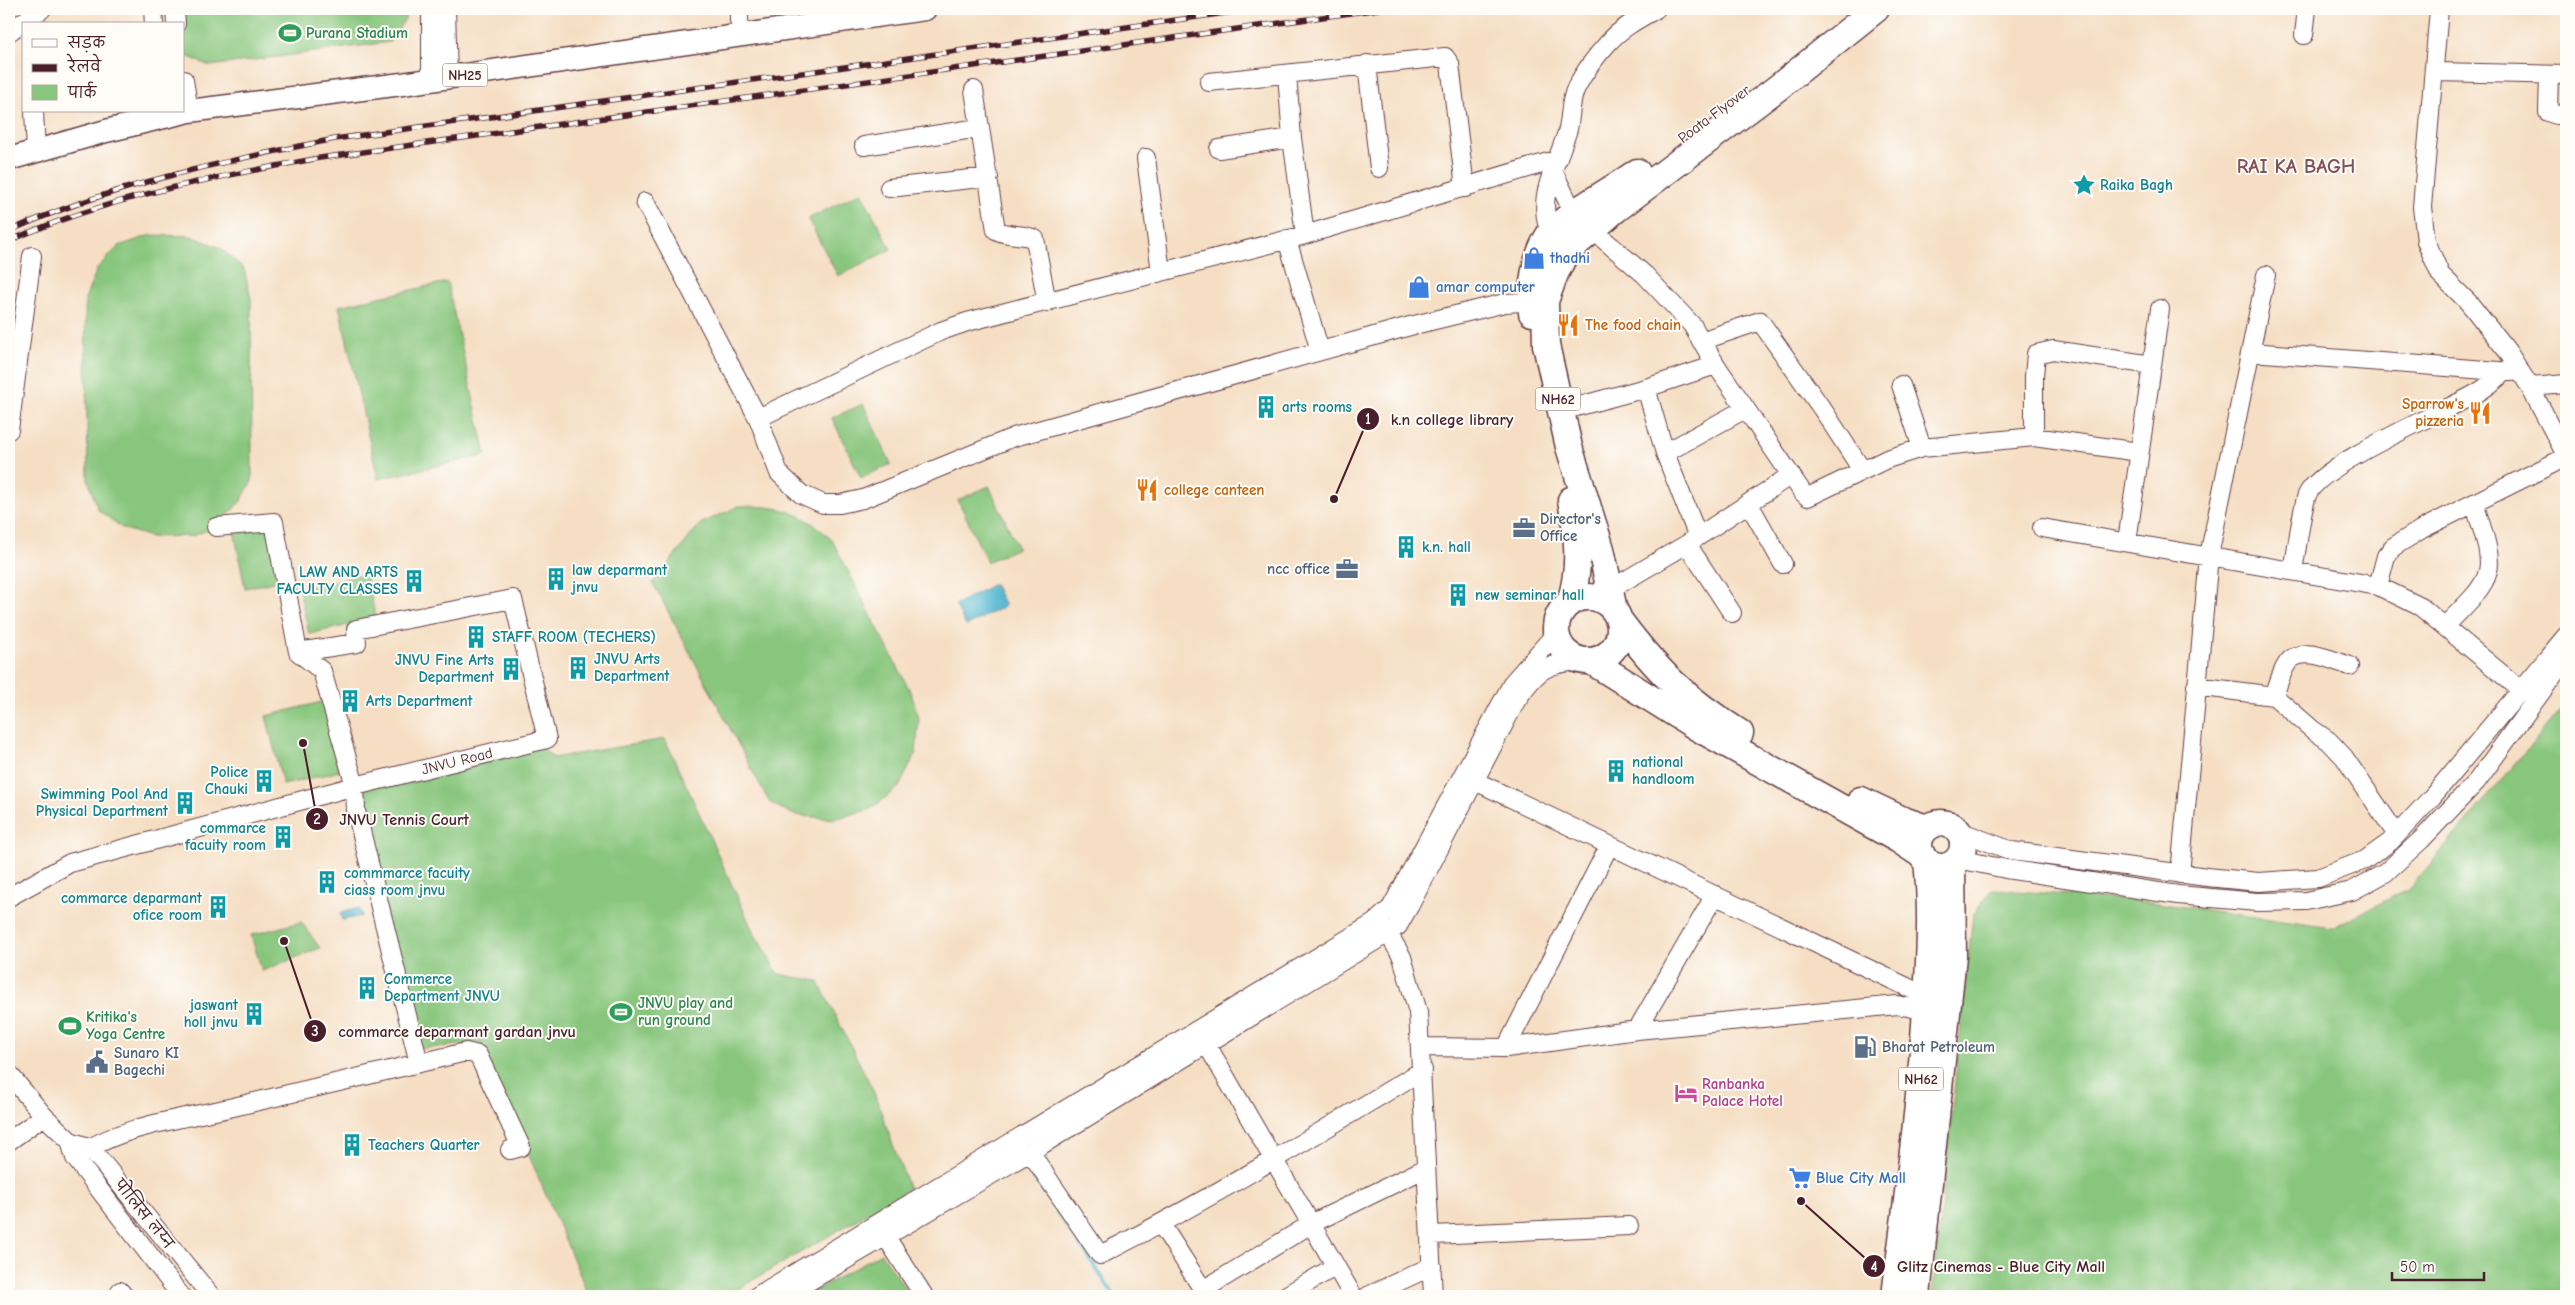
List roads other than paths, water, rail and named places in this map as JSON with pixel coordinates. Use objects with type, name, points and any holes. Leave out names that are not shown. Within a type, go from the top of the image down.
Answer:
[{"type":"highway","name":"Poata Flyover","points":[[1582,222],[1620,184],[1850,9]]},
{"type":"highway","name":"Poata Flyover","points":[[1582,222],[1615,210],[1876,9]]},
{"type":"highway","name":"NH62","points":[[1570,603],[1578,570],[1577,533],[1546,396],[1535,269],[1550,234],[1582,222]]},
{"type":"highway","name":"NH62","points":[[1582,222],[1538,301],[1569,447],[1615,606],[1620,631],[1618,642],[1607,655],[1587,661]]},
{"type":"highway","name":"NH62","points":[[1556,632],[1557,621],[1562,611],[1570,603],[1581,598],[1593,597],[1615,606],[1648,658],[1672,684],[1703,710],[1780,758],[1874,807],[1927,828]]},
{"type":"highway","points":[[1556,632],[1564,651],[1587,661],[1698,728],[1900,840],[1939,867],[1955,862]]},
{"type":"highway","name":"NH62","points":[[1895,1296],[1918,1115],[1927,1004],[1931,916],[1920,841],[1927,828],[1940,823],[1948,824],[1959,831],[1964,845],[1955,862],[1953,956],[1917,1296]]},
{"type":"main road","name":"NH25","points":[[440,71],[739,15],[828,9]]},
{"type":"main road","name":"NH25","points":[[186,96],[440,71],[925,9]]},
{"type":"main road","name":"NH25","points":[[9,159],[35,144],[117,112]]},
{"type":"main road","name":"NH25","points":[[9,145],[35,144],[161,114]]},
{"type":"street","points":[[17,25],[42,9]]},
{"type":"street","points":[[153,9],[154,22]]},
{"type":"street","points":[[175,9],[176,22]]},
{"type":"street","points":[[431,9],[440,71]]},
{"type":"street","points":[[440,71],[446,9]]},
{"type":"street","points":[[1564,256],[1550,234],[1544,212],[1547,185],[1568,128],[1575,90],[1610,40],[1632,23],[1656,9]]},
{"type":"street","points":[[2304,35],[2308,9]]},
{"type":"street","points":[[2439,9],[2422,207],[2426,241],[2440,274],[2469,303],[2508,352],[2512,372]]},
{"type":"street","points":[[1209,82],[1445,57],[1450,64],[1466,188]]},
{"type":"street","points":[[1367,64],[1379,168]]},
{"type":"street","points":[[2435,72],[2558,75],[2548,112],[2556,115],[2566,114]]},
{"type":"street","points":[[1287,74],[1292,138],[1305,235]]},
{"type":"street","points":[[974,90],[996,230],[1003,234],[1028,236],[1034,239],[1047,303]]},
{"type":"street","points":[[34,112],[35,144]]},
{"type":"street","points":[[864,146],[979,128]]},
{"type":"street","points":[[1219,149],[1292,138]]},
{"type":"street","points":[[1146,158],[1161,272]]},
{"type":"street","points":[[758,418],[941,331],[967,322],[1047,303],[1305,235],[1466,188],[1555,165]]},
{"type":"street","points":[[1555,165],[1582,222],[1645,275],[1677,308],[1802,493],[1810,497],[1887,459],[1922,448],[2034,437],[2139,452]]},
{"type":"street","points":[[889,188],[989,177]]},
{"type":"street","points":[[645,202],[758,418],[779,473],[801,494],[823,504],[840,504],[863,499],[1014,437],[1410,326],[1505,303],[1538,301]]},
{"type":"street","points":[[1287,239],[1320,351]]},
{"type":"street","points":[[9,423],[16,318],[32,256]]},
{"type":"street","points":[[2180,874],[2209,556],[2266,275]]},
{"type":"street","points":[[2127,542],[2160,309]]},
{"type":"street","points":[[1701,341],[1760,321],[1825,413],[1862,470]]},
{"type":"street","points":[[2034,437],[2036,354],[2053,350],[2152,365]]},
{"type":"street","points":[[2251,352],[2512,372],[2530,387],[2566,456],[2422,529],[2393,547],[2386,556],[2378,586]]},
{"type":"street","points":[[1561,411],[1646,388],[1716,365]]},
{"type":"street","points":[[2293,570],[2308,494],[2321,479],[2349,460],[2442,409],[2476,394],[2512,372]]},
{"type":"street","points":[[2530,387],[2566,384]]},
{"type":"street","points":[[1901,385],[1922,448]]},
{"type":"street","points":[[1646,388],[1693,540],[1732,613]]},
{"type":"street","points":[[1665,453],[1745,408]]},
{"type":"street","points":[[1615,606],[1693,540],[1791,475]]},
{"type":"street","points":[[2445,626],[2479,592],[2490,564],[2489,550],[2474,503]]},
{"type":"street","points":[[1749,504],[1783,564]]},
{"type":"street","points":[[216,527],[274,522],[298,652],[322,671],[355,786],[356,810],[419,1062]]},
{"type":"street","points":[[2042,528],[2378,586],[2421,607],[2521,690]]},
{"type":"street","name":"JNVU Road","points":[[9,897],[70,863],[355,786],[547,739],[513,599],[356,629],[357,644],[298,652]]},
{"type":"street","points":[[757,1296],[1374,923],[1391,908],[1513,682],[1556,632]]},
{"type":"street","points":[[1959,831],[2012,851],[2180,874],[2259,882],[2318,878],[2365,860],[2397,835],[2566,636]]},
{"type":"street","points":[[2274,696],[2289,661],[2298,656],[2313,654],[2350,666]]},
{"type":"street","points":[[1955,862],[2178,895],[2257,902],[2306,901],[2352,892],[2386,873],[2422,840],[2477,782],[2566,658]]},
{"type":"street","points":[[784,1296],[1030,1152],[1398,926],[1516,701],[1529,682],[1549,665],[1587,661]]},
{"type":"street","points":[[2196,686],[2274,696],[2313,730],[2329,741],[2344,756],[2397,835]]},
{"type":"street","points":[[1475,781],[1715,895],[1927,1004]]},
{"type":"street","points":[[1506,1048],[1609,846]]},
{"type":"street","points":[[1637,1030],[1715,895]]},
{"type":"street","points":[[1388,933],[1402,956],[1409,975],[1418,1012],[1422,1047],[1426,1168],[1432,1235],[1433,1296]]},
{"type":"street","points":[[1422,1047],[1506,1048],[1637,1030],[1898,1005],[1927,1004]]},
{"type":"street","points":[[1207,1045],[1353,1296]]},
{"type":"street","points":[[82,1153],[109,1138],[165,1123],[466,1052],[478,1055],[520,1147],[510,1150]]},
{"type":"street","points":[[1030,1152],[1100,1255],[1161,1224],[1274,1160],[1423,1070]]},
{"type":"street","name":"पोलिस लय्न","points":[[9,1074],[44,1116],[70,1140],[212,1296]]},
{"type":"street","points":[[9,1141],[44,1116]]},
{"type":"street","name":"पोलिस लय्न","points":[[82,1153],[181,1296]]},
{"type":"street","points":[[1161,1224],[1205,1293],[1312,1224],[1426,1168]]},
{"type":"street","points":[[1432,1235],[1629,1226]]},
{"type":"street","points":[[886,1237],[924,1296]]},
{"type":"street","points":[[1285,1296],[1336,1266]]},
{"type":"street","points":[[1368,1296],[1432,1266]]},
{"type":"water","points":[[994,584],[1005,606],[966,626],[955,605]]},
{"type":"water","points":[[359,908],[362,916],[342,920],[340,913]]},
{"type":"waterway","points":[[1026,1166],[1115,1296]]},
{"type":"railway","points":[[9,231],[88,200],[128,187],[252,156],[335,139],[1254,9]]},
{"type":"railway","points":[[9,241],[84,212],[123,200],[201,181],[320,158],[1379,9]]},
{"type":"place","name":"Purana Stadium","points":[[290,33]]},
{"type":"place","name":"Raika Bagh","points":[[2084,185]]},
{"type":"place","name":"thadhi","points":[[1534,258]]},
{"type":"place","name":"amar computer","points":[[1419,287]]},
{"type":"place","name":"The food chain","points":[[1568,325]]},
{"type":"place","name":"arts rooms","points":[[1266,407]]},
{"type":"place","name":"Sparrow's pizzeria","points":[[2480,413]]},
{"type":"place","name":"college canteen","points":[[1147,490]]},
{"type":"place","name":"k.n college library","points":[[1334,499]]},
{"type":"place","name":"Director's Office","points":[[1524,528]]},
{"type":"place","name":"k.n. hall","points":[[1406,547]]},
{"type":"place","name":"ncc office","points":[[1347,569]]},
{"type":"place","name":"law deparmant jnvu","points":[[556,579]]},
{"type":"place","name":"LAW AND ARTS FACULTY CLASSES","points":[[414,581]]},
{"type":"place","name":"new seminar hall","points":[[1458,595]]},
{"type":"place","name":"STAFF ROOM (TECHERS)","points":[[476,637]]},
{"type":"place","name":"JNVU Arts Department","points":[[578,668]]},
{"type":"place","name":"JNVU Fine Arts Department","points":[[511,669]]},
{"type":"place","name":"Arts Department","points":[[350,701]]},
{"type":"place","name":"JNVU Tennis Court","points":[[303,743]]},
{"type":"place","name":"national handloom","points":[[1616,771]]},
{"type":"place","name":"Police Chauki","points":[[264,781]]},
{"type":"place","name":"Swimming Pool And Physical Department","points":[[185,803]]},
{"type":"place","name":"commarce facuity room","points":[[283,837]]},
{"type":"place","name":"commmarce facuity ciass room jnvu","points":[[327,882]]},
{"type":"place","name":"commarce deparmant ofice room","points":[[218,907]]},
{"type":"place","name":"commarce deparmant gardan jnvu","points":[[284,941]]},
{"type":"place","name":"Commerce Department JNVU","points":[[367,988]]},
{"type":"place","name":"JNVU play and run ground","points":[[621,1012]]},
{"type":"place","name":"jaswant holl jnvu","points":[[254,1014]]},
{"type":"place","name":"Kritika's Yoga Centre","points":[[70,1026]]},
{"type":"place","name":"Bharat Petroleum","points":[[1865,1047]]},
{"type":"place","name":"Sunaro KI Bagechi","points":[[97,1062]]},
{"type":"place","name":"Ranbanka Palace Hotel","points":[[1686,1093]]},
{"type":"place","name":"Teachers Quarter","points":[[352,1145]]},
{"type":"place","name":"Blue City Mall","points":[[1800,1178]]},
{"type":"place","name":"Glitz Cinemas - Blue City Mall","points":[[1801,1201]]},
{"type":"district","name":"RAI KA BAGH","points":[[2296,166]]}]
